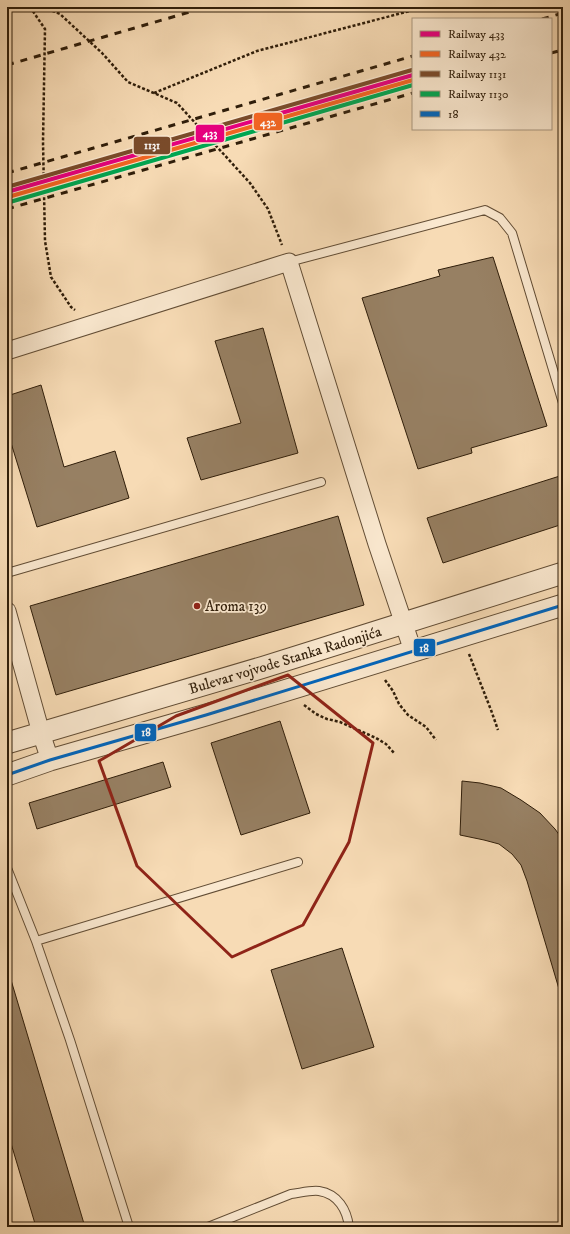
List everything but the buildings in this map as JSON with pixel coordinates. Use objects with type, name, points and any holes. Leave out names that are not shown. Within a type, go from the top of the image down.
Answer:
[{"type":"street","points":[[7,351],[289,262],[403,623],[413,650]]},
{"type":"street","name":"Bulevar vojvode Stanka Radonjića","points":[[7,743],[264,667],[563,573]]},
{"type":"street","name":"Bulevar vojvode Stanka Radonjića","points":[[7,775],[50,760],[206,715],[563,605]]},
{"type":"street","points":[[7,611],[50,760]]},
{"type":"lane","points":[[289,262],[486,210],[500,218],[512,233],[563,403]]},
{"type":"lane","points":[[7,573],[321,482]]},
{"type":"lane","points":[[36,941],[298,862]]},
{"type":"lane","points":[[7,868],[36,941],[70,1040],[129,1227]]},
{"type":"lane","points":[[208,1227],[291,1194],[319,1191],[331,1195],[341,1204],[348,1216],[349,1227]]},
{"type":"path","points":[[30,7],[45,29],[43,142],[45,241],[51,277],[71,308],[92,324]]},
{"type":"path","points":[[43,7],[60,14],[102,52],[128,82],[177,103],[250,183],[268,210],[289,262]]},
{"type":"path","points":[[154,93],[258,51],[425,7]]},
{"type":"path","points":[[463,636],[498,730]]},
{"type":"path","points":[[382,660],[385,681],[393,691],[399,704],[408,715],[426,727],[436,740]]},
{"type":"path","points":[[295,687],[304,707],[327,719],[340,722],[376,738],[386,744],[395,754]]},
{"type":"highlighted area","points":[[288,675],[373,743],[349,842],[303,925],[232,957],[137,866],[99,761],[176,716]]},
{"type":"railway","points":[[7,65],[207,7]]},
{"type":"railway","points":[[546,18],[563,13]]},
{"type":"railway","points":[[552,53],[563,50]]},
{"type":"railway","points":[[7,173],[412,56]]},
{"type":"railway","points":[[7,209],[412,93]]},
{"type":"rail line","name":"1131","points":[[7,187],[412,70]]},
{"type":"rail line","name":"433","points":[[7,192],[412,75]]},
{"type":"rail line","name":"432","points":[[8,197],[412,80]]},
{"type":"rail line","name":"1130","points":[[10,202],[412,85]]},
{"type":"transit line","name":"18","points":[[7,775],[50,760],[206,715],[563,605]]},
{"type":"place","name":"Aroma 139","points":[[197,606]]}]
